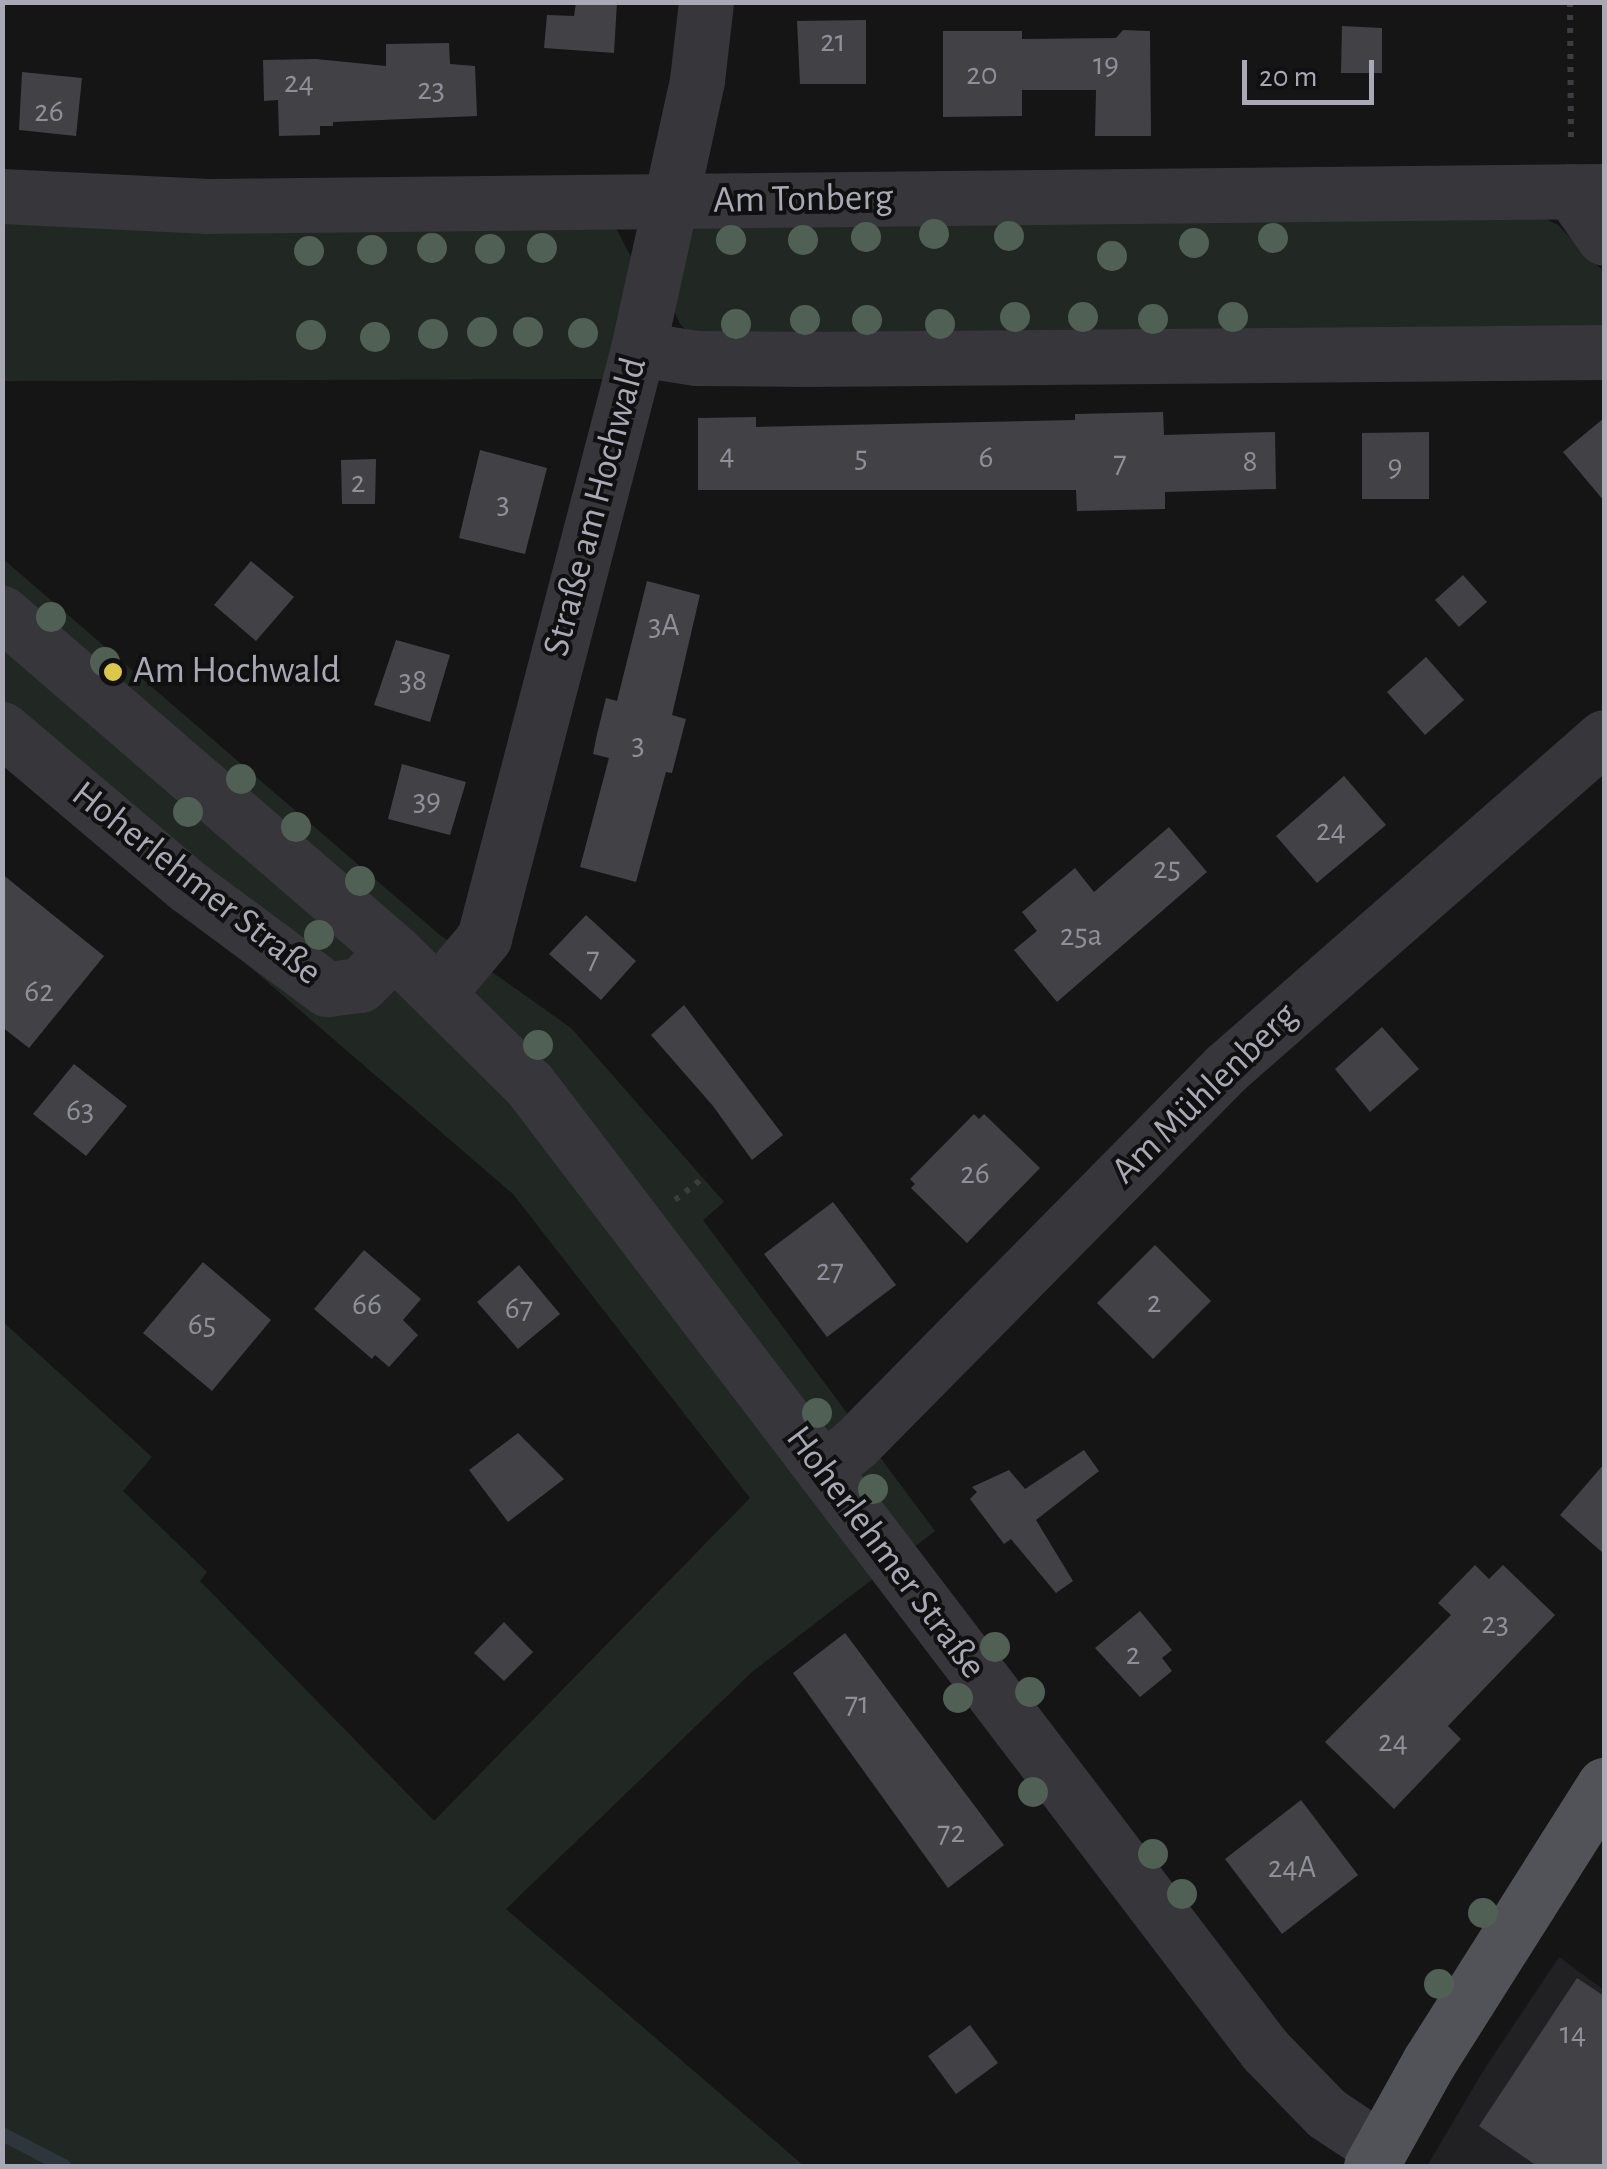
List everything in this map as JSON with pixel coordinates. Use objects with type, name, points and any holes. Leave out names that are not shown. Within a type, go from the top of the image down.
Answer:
[{"type":"main road","points":[[1376,2158],[1428,2062],[1604,1785]]},
{"type":"street","name":"Straße am Hochwald","points":[[438,993],[484,938],[638,350],[697,80],[706,2]]},
{"type":"street","name":"Am Tonberg","points":[[2,196],[208,206],[1588,191]]},
{"type":"street","points":[[1588,191],[1604,238]]},
{"type":"street","points":[[638,350],[696,358],[806,359],[1604,352]]},
{"type":"street","name":"Hoherlehmer Straße","points":[[2,614],[394,951],[550,1109],[1265,2050],[1376,2158]]},
{"type":"street","name":"Hoherlehmer Straße","points":[[2,729],[201,898],[328,989],[360,985],[394,951]]},
{"type":"street","name":"Am Mühlenberg","points":[[823,1470],[856,1443],[1226,1068],[1604,737]]},
{"type":"path","points":[[1570,2],[1588,191]]},
{"type":"path","points":[[674,1201],[706,1176]]},
{"type":"shaded area","points":[[1534,213],[1558,225],[1604,272],[1604,340],[699,343],[680,324],[671,304],[692,224]]},
{"type":"shaded area","points":[[3,215],[587,221],[617,230],[632,259],[605,379],[3,381]]},
{"type":"shaded area","points":[[3,559],[440,935],[571,1028],[724,1202],[703,1220],[935,1531],[752,1672],[506,1909],[804,2166],[3,2166],[2,1321],[152,1457],[123,1491],[207,1572],[200,1581],[434,1821],[750,1498],[513,1194],[3,754]]},
{"type":"shaded area","points":[[1559,1957],[1604,1990],[1604,2166],[1427,2166],[1485,2068]]},
{"type":"building","points":[[576,2],[617,2],[614,53],[544,48],[547,15],[574,16]]},
{"type":"building","points":[[866,20],[866,84],[800,84],[797,21]]},
{"type":"building","points":[[1342,26],[1382,28],[1382,73],[1341,73]]},
{"type":"building","points":[[1123,30],[1150,31],[1151,136],[1095,136],[1096,90],[1022,90],[1022,116],[943,117],[943,31],[1022,31],[1022,39],[1116,38]]},
{"type":"building","points":[[449,43],[450,64],[475,66],[477,116],[333,122],[333,126],[320,126],[320,135],[279,136],[278,100],[264,101],[263,60],[316,59],[386,66],[386,44]]},
{"type":"building","points":[[22,72],[82,78],[76,136],[19,130]]},
{"type":"building","points":[[1163,412],[1164,435],[1275,432],[1276,489],[1165,492],[1165,509],[1077,511],[1076,490],[698,490],[698,418],[756,417],[756,427],[1075,420],[1075,414]]},
{"type":"building","points":[[1604,418],[1604,501],[1563,452]]},
{"type":"building","points":[[1429,432],[1429,499],[1362,499],[1362,433]]},
{"type":"building","points":[[480,450],[547,468],[525,554],[459,538]]},
{"type":"building","points":[[376,459],[375,504],[342,504],[341,460]]},
{"type":"building","points":[[251,561],[294,597],[256,641],[214,605]]},
{"type":"building","points":[[1463,575],[1487,602],[1459,627],[1435,600]]},
{"type":"building","points":[[647,581],[700,595],[672,715],[686,719],[672,773],[666,772],[636,882],[580,867],[609,758],[593,754],[597,734],[606,698],[617,701]]},
{"type":"building","points":[[396,640],[450,655],[430,722],[374,705]]},
{"type":"building","points":[[1426,657],[1464,700],[1425,735],[1387,692]]},
{"type":"building","points":[[402,764],[466,782],[450,835],[388,819]]},
{"type":"building","points":[[1344,776],[1386,825],[1317,883],[1276,836]]},
{"type":"building","points":[[1169,827],[1207,872],[1057,1002],[1014,950],[1037,931],[1022,912],[1075,868],[1094,892]]},
{"type":"building","points":[[2,874],[104,956],[29,1048],[2,1027]]},
{"type":"building","points":[[586,915],[636,961],[601,1000],[549,954]]},
{"type":"building","points":[[684,1005],[783,1135],[752,1160],[713,1106],[651,1035]]},
{"type":"building","points":[[1382,1027],[1419,1069],[1370,1112],[1335,1069]]},
{"type":"building","points":[[74,1064],[127,1106],[86,1156],[33,1114]]},
{"type":"building","points":[[974,1114],[979,1119],[984,1114],[1040,1168],[967,1243],[911,1188],[915,1184],[910,1179]]},
{"type":"building","points":[[833,1202],[896,1285],[827,1337],[764,1254]]},
{"type":"building","points":[[1155,1245],[1211,1301],[1153,1359],[1097,1303]]},
{"type":"building","points":[[364,1250],[421,1299],[403,1320],[418,1335],[389,1367],[375,1355],[372,1359],[314,1309]]},
{"type":"building","points":[[203,1262],[271,1320],[212,1391],[143,1333]]},
{"type":"building","points":[[519,1265],[560,1314],[518,1349],[477,1302]]},
{"type":"building","points":[[518,1433],[564,1479],[508,1522],[469,1470]]},
{"type":"building","points":[[1084,1450],[1099,1471],[1036,1520],[1073,1581],[1056,1593],[1011,1539],[1004,1544],[970,1499],[977,1492],[972,1487],[1009,1470],[1025,1489]]},
{"type":"building","points":[[1604,1464],[1604,1554],[1560,1515]]},
{"type":"building","points":[[1475,1565],[1489,1579],[1503,1565],[1555,1615],[1448,1726],[1461,1739],[1394,1809],[1325,1742],[1451,1615],[1438,1603]]},
{"type":"building","points":[[1140,1611],[1172,1650],[1162,1658],[1172,1671],[1140,1697],[1095,1648]]},
{"type":"building","points":[[504,1622],[533,1652],[504,1681],[474,1653]]},
{"type":"building","points":[[845,1633],[1004,1845],[948,1888],[793,1673]]},
{"type":"building","points":[[1301,1800],[1358,1875],[1282,1934],[1225,1859]]},
{"type":"building","points":[[1577,1978],[1604,1996],[1604,2166],[1537,2166],[1479,2126]]},
{"type":"building","points":[[970,2025],[998,2063],[956,2094],[928,2056]]},
{"type":"waterway","points":[[2,2134],[64,2166]]},
{"type":"place","name":"Am Hochwald","points":[[113,672]]}]
